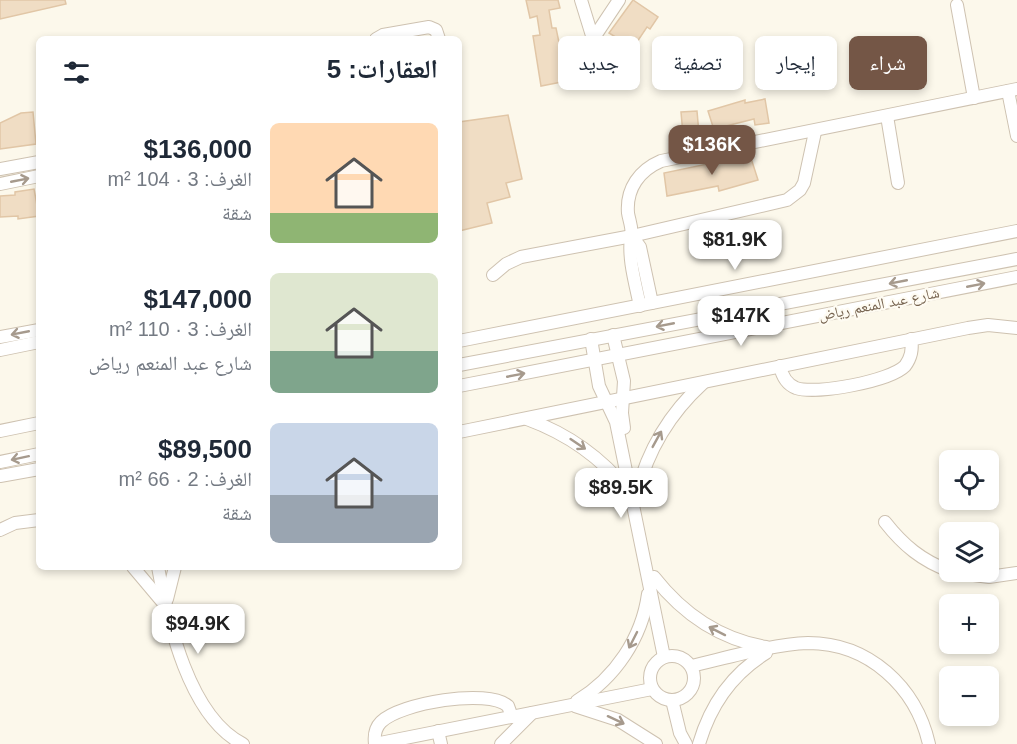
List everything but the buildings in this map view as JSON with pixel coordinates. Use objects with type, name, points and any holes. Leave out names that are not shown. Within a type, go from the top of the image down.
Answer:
[{"type":"street","points":[[580,0],[592,36]]},
{"type":"street","points":[[595,36],[619,0]]},
{"type":"street","points":[[957,5],[975,98]]},
{"type":"street","points":[[381,36],[429,27],[436,30],[438,36]]},
{"type":"street","points":[[646,305],[629,249],[632,236],[628,210],[630,192],[639,176],[661,161],[816,132],[1013,90],[1017,136]]},
{"type":"street","points":[[887,116],[898,183]]},
{"type":"street","points":[[493,276],[506,264],[521,257],[632,236],[787,200],[800,190],[804,183],[816,132]]},
{"type":"street","points":[[0,170],[36,163]]},
{"type":"street","points":[[0,184],[36,177]]},
{"type":"street","points":[[462,340],[1017,231]]},
{"type":"street","name":"شارع عبد المنعم رياض","points":[[462,364],[1017,259]]},
{"type":"street","name":"شارع عبد المنعم رياض","points":[[462,385],[1017,277]]},
{"type":"street","points":[[462,431],[911,339],[988,325],[1017,328]]},
{"type":"street","points":[[0,337],[36,331]]},
{"type":"street","points":[[613,335],[624,381],[623,421],[634,494]]},
{"type":"street","points":[[591,339],[596,378],[616,422],[634,494],[667,656]]},
{"type":"street","points":[[780,366],[785,380],[797,388],[844,386],[864,382],[902,368],[910,358],[911,339]]},
{"type":"street","points":[[0,350],[36,343]]},
{"type":"street","points":[[634,494],[656,440],[678,408],[705,382]]},
{"type":"street","points":[[526,418],[561,433],[584,448],[634,494]]},
{"type":"street","points":[[0,431],[36,424]]},
{"type":"street","points":[[0,462],[36,455]]},
{"type":"street","points":[[0,476],[36,470]]},
{"type":"street","points":[[0,531],[15,523],[36,520]]},
{"type":"street","points":[[885,522],[913,552],[939,565]]},
{"type":"street","points":[[135,570],[165,606]]},
{"type":"street","points":[[159,570],[165,606],[200,703],[224,731],[243,744]]},
{"type":"street","points":[[165,606],[174,570]]},
{"type":"street","points":[[999,576],[1017,573]]},
{"type":"street","points":[[652,581],[677,604],[706,625],[738,640],[773,649]]},
{"type":"street","points":[[571,705],[600,684],[624,656],[642,622],[652,581]]},
{"type":"street","points":[[691,666],[809,643],[847,649],[881,667],[908,695],[918,711],[929,744]]},
{"type":"street","points":[[699,744],[710,714],[730,684],[757,658],[773,649]]},
{"type":"street","points":[[667,656],[684,659],[691,666],[693,685],[686,695],[676,699],[660,697],[652,689],[649,676],[651,670],[667,656]]},
{"type":"street","points":[[512,717],[508,706],[493,698],[438,702],[385,719],[377,727],[375,744],[441,735],[532,712],[652,689]]},
{"type":"street","points":[[676,699],[680,733],[686,744]]},
{"type":"street","points":[[571,705],[618,720],[656,744]]},
{"type":"street","points":[[501,744],[532,712]]},
{"type":"street","points":[[441,735],[447,744]]}]
